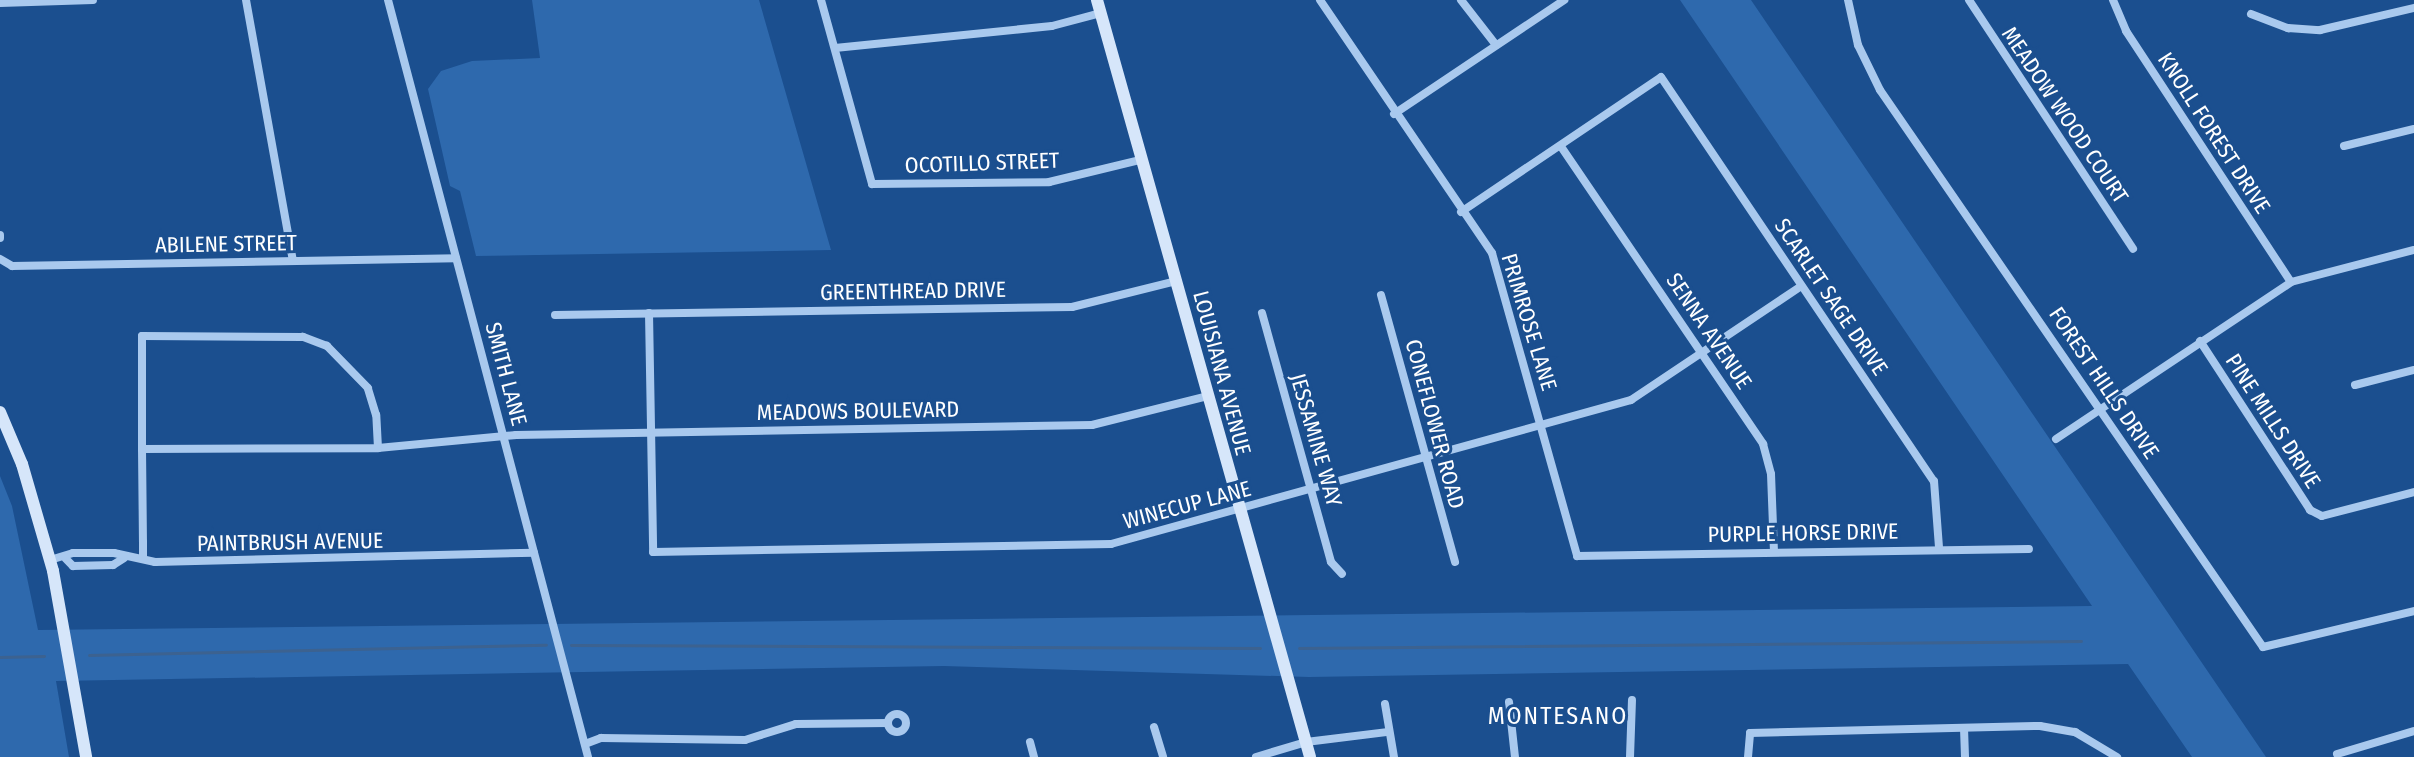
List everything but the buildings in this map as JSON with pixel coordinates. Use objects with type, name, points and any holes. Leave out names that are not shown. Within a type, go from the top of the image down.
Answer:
[{"type":"street","points":[[0,3],[93,0]]},
{"type":"street","points":[[246,0],[293,260]]},
{"type":"street","name":"SMITH LANE","points":[[388,0],[588,757]]},
{"type":"street","points":[[821,0],[835,48],[1052,26],[1099,6]]},
{"type":"street","name":"PRIMROSE LANE","points":[[1320,0],[1394,114],[1492,253],[1577,556]]},
{"type":"street","points":[[1461,0],[1496,45]]},
{"type":"street","points":[[1394,114],[1564,0]]},
{"type":"street","name":"FOREST HILLS DRIVE","points":[[1848,0],[1858,45],[1880,90],[2263,647],[2414,611]]},
{"type":"street","name":"MEADOW WOOD COURT","points":[[1969,0],[2133,249]]},
{"type":"street","name":"KNOLL FOREST DRIVE","points":[[2113,0],[2126,31],[2291,282]]},
{"type":"street","name":"LOUISIANA AVENUE","points":[[1099,6],[1310,757]]},
{"type":"street","points":[[2251,14],[2288,28],[2320,30],[2414,8]]},
{"type":"street","name":"OCOTILLO STREET","points":[[835,48],[872,184],[1049,182],[1140,160]]},
{"type":"street","name":"SCARLET SAGE DRIVE","points":[[1562,148],[1661,77],[1934,481],[1939,548]]},
{"type":"street","points":[[2344,146],[2414,129]]},
{"type":"street","points":[[1461,212],[1562,148]]},
{"type":"street","name":"SENNA AVENUE","points":[[1562,148],[1703,353],[1768,457],[1774,552]]},
{"type":"street","points":[[2056,439],[2291,282],[2414,250]]},
{"type":"street","name":"ABILENE STREET","points":[[0,259],[12,266],[456,258]]},
{"type":"street","name":"GREENTHREAD DRIVE","points":[[555,315],[1072,307],[1176,281]]},
{"type":"street","name":"WINECUP LANE","points":[[651,433],[653,552],[1111,544],[1631,400],[1801,286]]},
{"type":"street","name":"CONEFLOWER ROAD","points":[[1381,295],[1455,562]]},
{"type":"street","points":[[649,313],[651,433]]},
{"type":"street","name":"JESSAMINE WAY","points":[[1262,313],[1331,562],[1342,574]]},
{"type":"street","points":[[143,558],[142,336],[303,337],[327,346],[368,388],[378,448]]},
{"type":"street","name":"PINE MILLS DRIVE","points":[[2200,341],[2310,510],[2322,516],[2414,492]]},
{"type":"street","points":[[2355,385],[2414,370]]},
{"type":"street","name":"MEADOWS BOULEVARD","points":[[142,449],[378,448],[505,438],[651,433],[1092,425],[1208,396]]},
{"type":"street","points":[[0,412],[50,560],[86,757]]},
{"type":"street","name":"PURPLE HORSE DRIVE","points":[[1577,556],[2029,549]]},
{"type":"street","name":"PAINTBRUSH AVENUE","points":[[50,560],[66,559],[73,553],[124,558],[534,553]]},
{"type":"street","points":[[1630,757],[1632,700]]},
{"type":"street","points":[[1509,702],[1515,757]]},
{"type":"street","points":[[1385,704],[1394,757]]},
{"type":"street","points":[[585,744],[614,740],[745,740],[796,724],[888,723]]},
{"type":"street","points":[[1154,727],[1163,757]]},
{"type":"street","points":[[1748,757],[1750,733],[2058,727],[2117,757]]},
{"type":"street","points":[[1964,728],[1965,757]]},
{"type":"street","points":[[2337,754],[2414,731]]},
{"type":"street","points":[[1256,757],[1306,742],[1388,732]]},
{"type":"street","points":[[1030,742],[1034,757]]},
{"type":"shaded area","points":[[532,0],[759,0],[831,250],[476,256],[460,191],[450,186],[428,89],[441,71],[472,61],[540,58]]},
{"type":"shaded area","points":[[1680,0],[1751,0],[2266,757],[2192,757],[2128,664],[1309,677],[944,666],[56,681],[69,757],[0,757],[0,476],[12,506],[38,630],[2092,606]]},
{"type":"waterway","points":[[1299,648],[2081,641]]},
{"type":"waterway","points":[[89,655],[546,645]]},
{"type":"waterway","points":[[571,645],[1260,648]]},
{"type":"waterway","points":[[0,657],[44,656]]},
{"type":"district","name":"MONTESANO","points":[[1558,717]]}]
